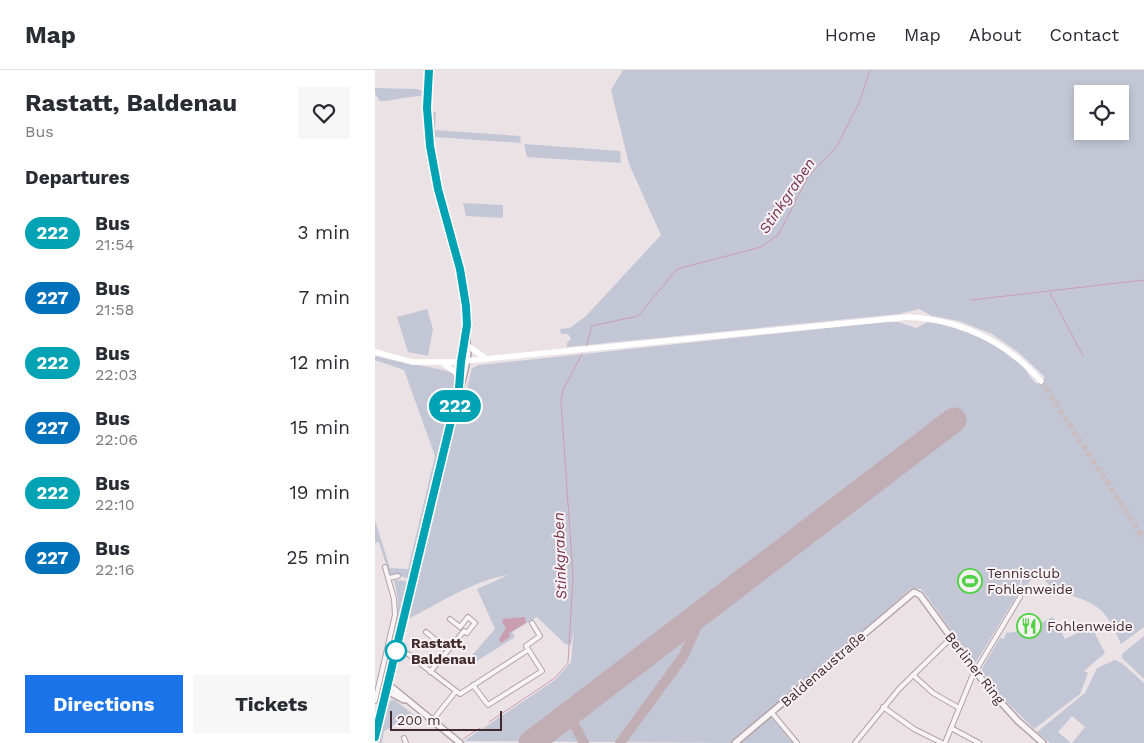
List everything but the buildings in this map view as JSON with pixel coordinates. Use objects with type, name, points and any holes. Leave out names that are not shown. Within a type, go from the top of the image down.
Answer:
[{"type":"main road","points":[[375,352],[413,362],[443,363],[909,317],[935,319],[987,337],[1014,354],[1041,381]]},
{"type":"main road","points":[[468,346],[487,359]]},
{"type":"main road","points":[[443,363],[459,375]]},
{"type":"street","points":[[375,736],[397,651],[468,346],[463,284],[438,189],[430,146],[427,108],[429,70]]},
{"type":"street","points":[[459,388],[459,375],[464,361],[466,334]]},
{"type":"street","points":[[375,701],[395,615],[389,578],[385,567]]},
{"type":"street","points":[[389,578],[398,576]]},
{"type":"street","name":"Berliner Ring","points":[[910,593],[916,592],[920,595],[999,701],[1043,743]]},
{"type":"street","name":"Baldenaustraße","points":[[735,743],[910,593]]},
{"type":"street","points":[[883,707],[914,729],[943,743],[975,671],[1020,597]]},
{"type":"street","points":[[450,619],[467,633],[475,623],[468,617],[460,627]]},
{"type":"street","points":[[473,685],[488,706],[542,671],[526,646],[541,636],[532,622]]},
{"type":"street","points":[[431,672],[464,630]]},
{"type":"street","points":[[426,632],[448,650]]},
{"type":"street","points":[[862,743],[857,742],[883,707],[951,638]]},
{"type":"street","points":[[408,654],[460,694],[528,650]]},
{"type":"street","points":[[913,675],[933,693],[959,708]]},
{"type":"street","points":[[388,684],[460,743]]},
{"type":"street","points":[[387,691],[408,702]]},
{"type":"street","points":[[433,721],[456,691]]},
{"type":"street","points":[[772,713],[797,743]]},
{"type":"street","points":[[951,728],[979,743]]},
{"type":"shaded area","points":[[623,70],[1144,70],[1144,627],[1121,644],[1110,622],[1099,608],[1072,596],[1059,592],[1057,594],[1043,578],[1049,574],[1045,569],[1031,576],[1032,579],[1022,591],[1022,563],[1019,592],[1013,593],[1016,597],[976,662],[973,661],[921,589],[912,588],[731,743],[464,741],[555,680],[571,662],[574,629],[571,645],[565,644],[537,617],[512,632],[515,637],[469,666],[466,662],[495,629],[477,589],[508,575],[469,587],[408,619],[462,392],[466,392],[472,368],[479,365],[884,322],[898,322],[916,328],[928,322],[952,327],[995,345],[1019,361],[1037,384],[1045,377],[1018,352],[992,334],[959,321],[932,316],[919,309],[899,314],[567,347],[567,343],[571,339],[568,334],[561,334],[560,329],[570,328],[586,316],[661,235],[629,164],[611,90]]},
{"type":"shaded area","points":[[375,88],[418,89],[422,91],[421,96],[380,101],[375,94]]},
{"type":"shaded area","points":[[433,112],[436,112],[435,130],[520,136],[521,143],[435,137]]},
{"type":"shaded area","points":[[524,144],[620,151],[621,163],[527,157]]},
{"type":"shaded area","points":[[463,203],[503,205],[503,218],[466,216]]},
{"type":"shaded area","points":[[427,309],[433,329],[428,356],[408,352],[397,317]]},
{"type":"shaded area","points":[[375,356],[453,373],[455,378],[452,410],[442,451],[438,457],[441,459],[410,580],[399,575],[389,575],[379,542],[375,543],[375,520],[390,568],[408,569],[435,456],[404,370],[375,360]]},
{"type":"shaded area","points":[[394,580],[406,581],[408,586],[379,699],[397,620],[398,600]]},
{"type":"shaded area","points":[[525,617],[526,623],[509,633],[510,637],[501,643],[499,639],[506,628],[502,622],[503,619]]},
{"type":"shaded area","points":[[1053,617],[1065,639],[1091,626],[1105,653],[1084,671],[1088,673],[1080,694],[1034,729],[992,687],[981,670],[1000,638],[1004,639],[1006,633],[1015,632],[1023,628],[1026,634],[1032,631],[1031,628]]},
{"type":"shaded area","points":[[1144,636],[1144,679],[1122,658],[1122,654]]},
{"type":"shaded area","points":[[1115,660],[1123,664],[1144,683],[1144,743],[1072,743],[1085,727],[1072,716],[1058,732],[1071,743],[1050,743],[1037,732],[1085,693],[1097,668]]},
{"type":"shaded area","points":[[392,700],[414,715],[384,731],[382,743],[379,743],[387,703]]},
{"type":"shaded area","points":[[771,717],[794,743],[740,743]]},
{"type":"waterway","name":"Stinkgraben","points":[[586,347],[592,326],[638,316],[677,269],[761,247],[778,235],[808,177],[837,146],[860,101],[870,70]]},
{"type":"waterway","points":[[971,300],[1144,280]]},
{"type":"waterway","points":[[1050,293],[1083,356]]},
{"type":"waterway","name":"Stinkgraben","points":[[489,722],[555,678],[568,663],[573,576],[561,401],[563,390],[582,354]]},
{"type":"waterway","name":"Stinkgraben","points":[[561,517],[569,514]]},
{"type":"waterway","name":"Stinkgraben","points":[[463,739],[480,728]]},
{"type":"taxiway","points":[[620,743],[683,657],[704,611]]},
{"type":"taxiway","points":[[569,715],[584,743]]},
{"type":"runway","points":[[531,743],[954,420]]},
{"type":"tunnel","points":[[1041,381],[1144,539]]},
{"type":"bus line","name":"222","points":[[375,737],[377,722],[397,651],[396,646],[402,620],[405,615],[459,388],[459,375],[467,325],[460,269],[438,189],[427,126],[429,70]]},
{"type":"place","name":"Tennisclub Fohlenweide","points":[[970,581]]},
{"type":"place","name":"Fohlenweide","points":[[1029,626]]},
{"type":"place","name":"Rastatt, Baldenau","points":[[396,651]]}]
